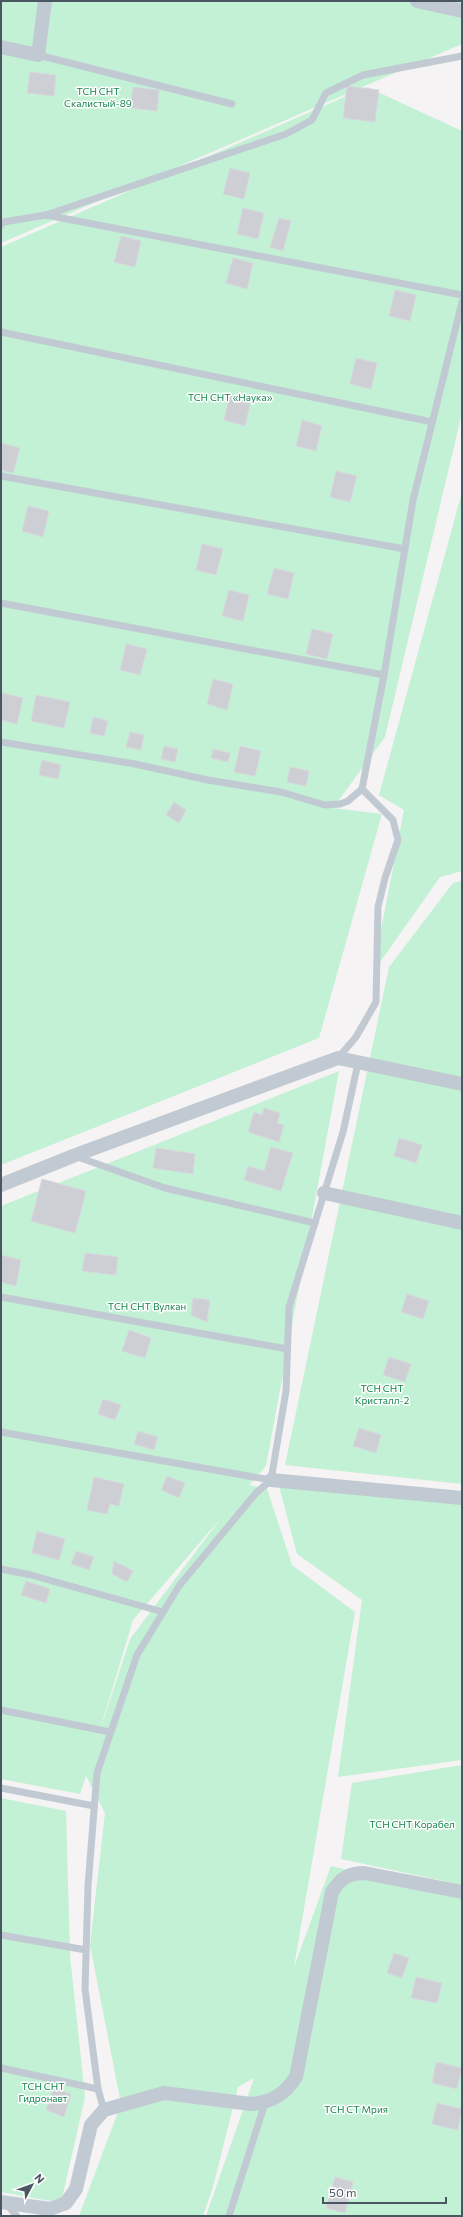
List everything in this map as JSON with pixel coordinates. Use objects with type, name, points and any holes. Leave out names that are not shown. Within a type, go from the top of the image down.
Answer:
[{"type":"street","points":[[1,47],[38,54],[45,1]]},
{"type":"street","points":[[417,1],[462,11]]},
{"type":"street","points":[[1,1185],[73,1156],[338,1058],[462,1084]]},
{"type":"street","points":[[324,1193],[462,1223]]},
{"type":"street","points":[[271,1480],[462,1498]]},
{"type":"street","points":[[3,2202],[50,2209],[66,2203],[76,2189],[91,2125],[104,2110],[164,2093],[251,2104],[265,2103],[278,2098],[288,2089],[296,2077],[332,1892],[344,1877],[354,1873],[364,1873],[462,1892]]},
{"type":"lane","points":[[38,54],[232,104]]},
{"type":"lane","points":[[1,225],[3,222],[46,215],[286,134],[312,120],[326,93],[363,75],[462,56]]},
{"type":"lane","points":[[46,215],[462,295]]},
{"type":"lane","points":[[1,742],[136,764],[208,780],[281,792],[325,805],[340,804],[348,801],[362,789],[384,675],[413,500],[462,302]]},
{"type":"lane","points":[[1,332],[432,422]]},
{"type":"lane","points":[[1,476],[405,549]]},
{"type":"lane","points":[[1,603],[384,675]]},
{"type":"lane","points":[[338,1058],[356,1037],[376,1002],[378,907],[398,840],[393,820],[362,789]]},
{"type":"lane","points":[[104,2110],[98,2089],[85,1989],[88,1886],[97,1773],[137,1655],[179,1586],[256,1493],[271,1480],[286,1391],[289,1308],[343,1132],[358,1063]]},
{"type":"lane","points":[[73,1156],[165,1188],[315,1222]]},
{"type":"lane","points":[[1,1297],[287,1349]]},
{"type":"lane","points":[[1,1432],[271,1480]]},
{"type":"lane","points":[[1,1569],[31,1575],[163,1612]]},
{"type":"lane","points":[[1,1710],[110,1732]]},
{"type":"lane","points":[[1,1788],[94,1806]]},
{"type":"lane","points":[[1,1935],[86,1950]]},
{"type":"lane","points":[[1,2068],[98,2089]]},
{"type":"lane","points":[[228,2216],[265,2103]]},
{"type":"lane","points":[[3,2202],[17,2216]]},
{"type":"green space","name":"ТСН СНТ Скалистый-89","points":[[1,1],[462,1],[462,44],[1,243]]},
{"type":"green space","name":"ТСН СНТ «Наука»","points":[[367,87],[462,131],[462,413],[385,737],[333,808],[382,814],[319,1038],[1,1165],[1,247]]},
{"type":"green space","points":[[462,492],[462,871],[440,877],[373,972],[404,810],[379,795]]},
{"type":"green space","name":"ТСН СНТ Кристалл-2","points":[[462,881],[462,1484],[285,1465],[389,967],[453,883]]},
{"type":"green space","points":[[339,1071],[266,1466],[249,1485],[267,1489],[292,1565],[355,1612],[294,1967],[331,1866],[462,1897],[462,2216],[206,2216],[254,2078],[238,2087],[213,2187],[203,2216],[79,2216],[121,2104],[90,1945],[105,1813],[86,1776],[80,1794],[1,1779],[1,1206]],"holes":[[[221,1518],[130,1639],[97,1740],[133,1620]]]},
{"type":"green space","points":[[279,1486],[462,1500],[462,1760],[338,1777],[362,1600],[297,1554]]},
{"type":"green space","name":"ТСН СНТ Корабел","points":[[462,1765],[462,1885],[341,1859],[352,1783]]},
{"type":"green space","name":"ТСН СНТ Гидронавт","points":[[1,1798],[66,1811],[70,1955],[85,2097],[61,2203],[1,2192]]},
{"type":"building","points":[[30,72],[56,75],[54,96],[27,93]]},
{"type":"building","points":[[347,86],[379,90],[375,122],[343,118]]},
{"type":"building","points":[[133,87],[159,90],[157,111],[130,108]]},
{"type":"building","points":[[230,168],[250,173],[244,199],[223,194]]},
{"type":"building","points":[[243,208],[264,213],[258,239],[237,234]]},
{"type":"building","points":[[279,218],[291,221],[283,251],[270,247]]},
{"type":"building","points":[[121,236],[141,241],[135,267],[114,262]]},
{"type":"building","points":[[233,258],[253,263],[247,289],[226,283]]},
{"type":"building","points":[[395,290],[416,295],[410,321],[389,316]]},
{"type":"building","points":[[356,358],[377,363],[371,389],[350,384]]},
{"type":"building","points":[[230,395],[251,400],[245,426],[224,420]]},
{"type":"building","points":[[302,420],[322,426],[316,451],[296,446]]},
{"type":"building","points":[[1,443],[20,448],[13,473],[1,470]]},
{"type":"building","points":[[336,471],[357,476],[350,502],[330,497]]},
{"type":"building","points":[[28,506],[49,511],[43,537],[22,531]]},
{"type":"building","points":[[202,544],[223,549],[216,575],[196,570]]},
{"type":"building","points":[[274,568],[294,573],[288,599],[267,594]]},
{"type":"building","points":[[229,590],[249,595],[243,621],[222,616]]},
{"type":"building","points":[[312,629],[333,634],[327,659],[306,654]]},
{"type":"building","points":[[126,644],[147,649],[140,675],[120,670]]},
{"type":"building","points":[[213,679],[233,684],[227,710],[207,704]]},
{"type":"building","points":[[2,693],[23,698],[17,724],[1,720]]},
{"type":"building","points":[[36,695],[70,702],[64,728],[31,721]]},
{"type":"building","points":[[93,717],[108,721],[104,736],[90,733]]},
{"type":"building","points":[[130,732],[144,735],[141,750],[126,747]]},
{"type":"building","points":[[164,746],[178,749],[175,762],[161,759]]},
{"type":"building","points":[[240,746],[261,751],[255,776],[234,772]]},
{"type":"building","points":[[213,749],[230,753],[228,762],[211,758]]},
{"type":"building","points":[[42,760],[61,765],[58,779],[39,775]]},
{"type":"building","points":[[290,767],[309,771],[306,786],[287,782]]},
{"type":"building","points":[[174,802],[186,810],[179,823],[166,815]]},
{"type":"building","points":[[264,1108],[280,1113],[277,1123],[284,1125],[279,1142],[248,1132],[254,1112],[262,1115]]},
{"type":"building","points":[[399,1138],[422,1145],[416,1163],[394,1156]]},
{"type":"building","points":[[271,1147],[293,1153],[281,1191],[244,1180],[248,1166],[264,1171]]},
{"type":"building","points":[[156,1148],[195,1154],[193,1174],[153,1168]]},
{"type":"building","points":[[42,1179],[86,1191],[75,1233],[31,1221]]},
{"type":"building","points":[[85,1253],[118,1257],[116,1275],[82,1271]]},
{"type":"building","points":[[1,1255],[21,1260],[16,1286],[1,1282]]},
{"type":"building","points":[[407,1294],[429,1301],[423,1319],[401,1312]]},
{"type":"building","points":[[193,1298],[210,1300],[207,1322],[191,1315]]},
{"type":"building","points":[[129,1330],[151,1338],[145,1358],[122,1351]]},
{"type":"building","points":[[389,1357],[411,1364],[405,1382],[383,1375]]},
{"type":"building","points":[[103,1399],[121,1405],[115,1420],[98,1414]]},
{"type":"building","points":[[359,1428],[381,1435],[376,1453],[353,1446]]},
{"type":"building","points":[[138,1431],[158,1437],[154,1450],[134,1444]]},
{"type":"building","points":[[167,1476],[185,1483],[179,1498],[161,1490]]},
{"type":"building","points":[[94,1477],[124,1484],[119,1506],[110,1504],[107,1514],[87,1510]]},
{"type":"building","points":[[37,1531],[65,1539],[59,1560],[32,1553]]},
{"type":"building","points":[[76,1551],[94,1557],[89,1570],[71,1564]]},
{"type":"building","points":[[114,1561],[133,1571],[127,1582],[112,1574]]},
{"type":"building","points":[[26,1581],[50,1589],[46,1603],[21,1595]]},
{"type":"building","points":[[394,1953],[409,1958],[402,1978],[387,1973]]},
{"type":"building","points":[[416,1977],[442,1983],[437,2003],[411,1998]]},
{"type":"building","points":[[436,2062],[462,2068],[457,2089],[432,2083]]},
{"type":"building","points":[[54,2088],[71,2094],[64,2117],[46,2110]]},
{"type":"building","points":[[437,2103],[462,2109],[458,2130],[432,2124]]},
{"type":"building","points":[[335,2177],[353,2182],[345,2213],[326,2208]]},
{"type":"park label","name":"ТСН СНТ Вулкан","points":[[147,1306]]},
{"type":"park label","name":"ТСН СТ Мрия","points":[[356,2109]]}]
